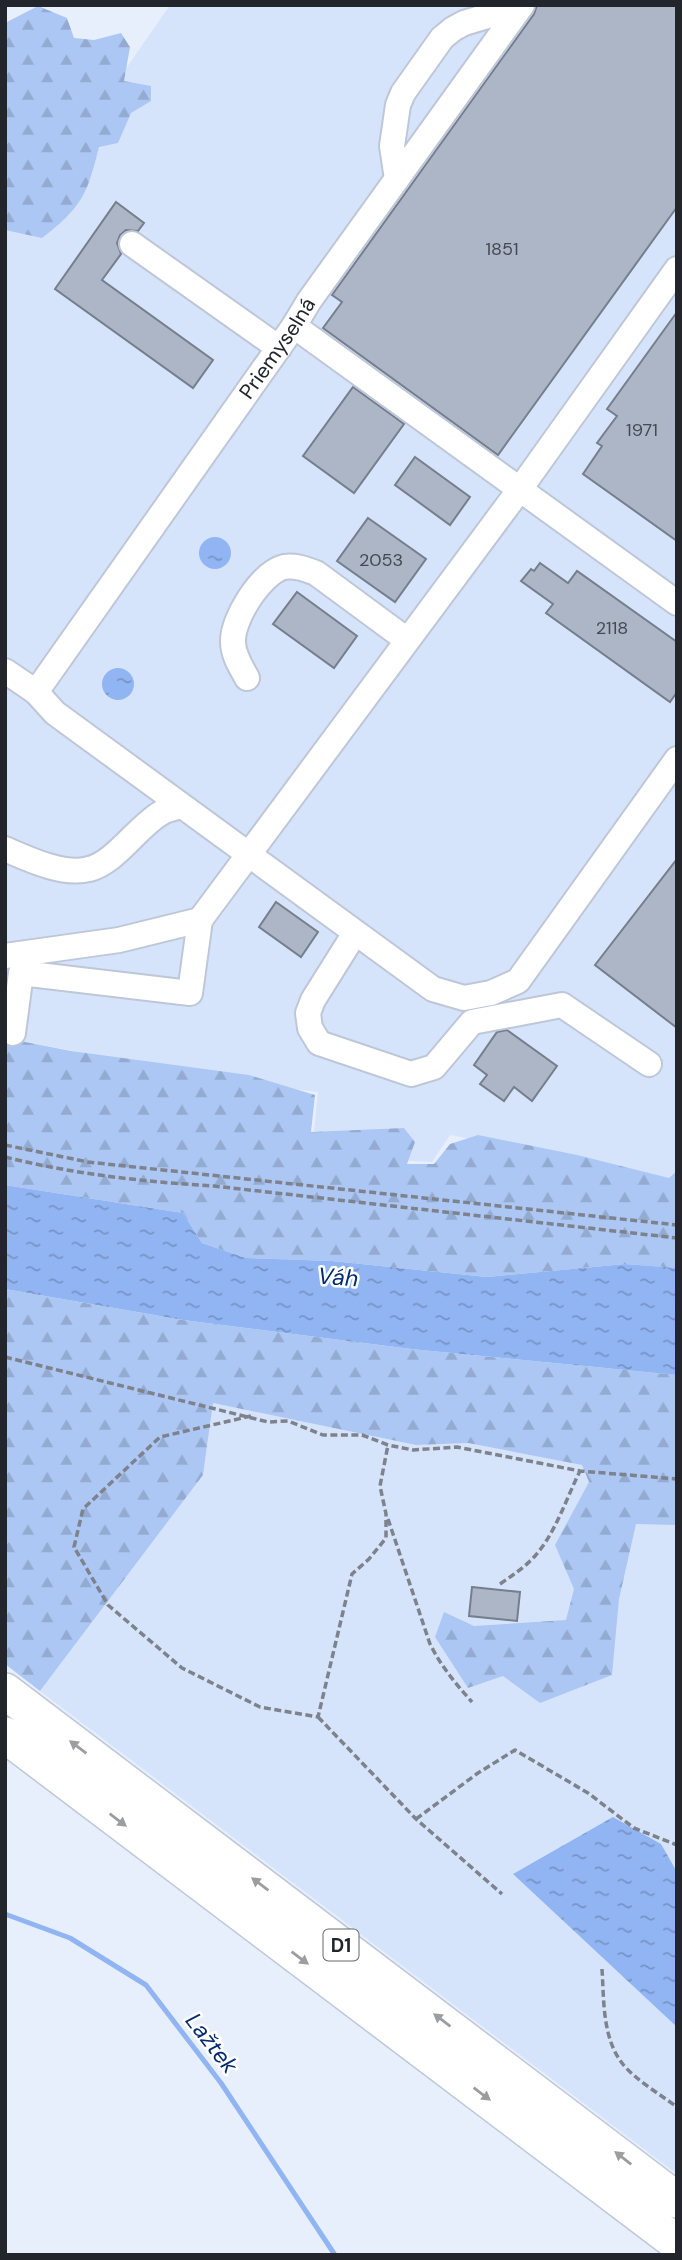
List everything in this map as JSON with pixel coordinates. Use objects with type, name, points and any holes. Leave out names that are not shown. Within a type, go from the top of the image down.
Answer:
[{"type":"highway","name":"D1","points":[[5,1692],[677,2200]]},
{"type":"highway","name":"D1","points":[[5,1735],[677,2243]]},
{"type":"lane","name":"Priemyselná","points":[[36,692],[279,348],[309,301],[521,6]]},
{"type":"lane","points":[[397,179],[392,146],[398,105],[403,93],[442,38],[464,23],[521,6]]},
{"type":"lane","points":[[132,244],[279,348]]},
{"type":"lane","points":[[13,1034],[22,972],[190,993],[200,920],[520,489],[677,269]]},
{"type":"lane","points":[[294,326],[677,603]]},
{"type":"lane","points":[[247,678],[237,660],[233,643],[235,627],[259,585],[273,571],[286,566],[316,573],[407,640]]},
{"type":"lane","points":[[5,671],[36,692],[55,713],[433,989],[464,998],[491,993],[517,981],[677,759]]},
{"type":"lane","points":[[5,849],[61,869],[89,870],[106,860],[162,811],[181,806]]},
{"type":"lane","points":[[5,956],[119,940],[200,920]]},
{"type":"lane","points":[[355,933],[307,1013],[310,1028],[320,1044],[411,1074],[434,1067],[472,1022],[562,1005],[649,1064]]},
{"type":"path","points":[[5,1145],[88,1162],[677,1225]]},
{"type":"path","points":[[5,1157],[32,1164],[173,1184],[215,1186],[677,1238]]},
{"type":"path","points":[[5,1357],[268,1422],[288,1421],[323,1435],[362,1435],[388,1445],[413,1450],[457,1447],[580,1471],[677,1479]]},
{"type":"path","points":[[251,1416],[160,1437],[83,1509],[74,1547],[108,1605],[182,1668],[260,1707],[318,1717],[416,1819],[502,1894]]},
{"type":"path","points":[[388,1445],[380,1486],[386,1514],[430,1644],[438,1660],[472,1702]]},
{"type":"path","points":[[500,1584],[522,1569],[536,1555],[549,1536],[580,1471]]},
{"type":"path","points":[[318,1717],[352,1574],[386,1538],[386,1514]]},
{"type":"path","points":[[416,1819],[515,1749],[587,1793],[635,1828],[677,1845]]},
{"type":"path","points":[[602,1969],[606,2026],[617,2055],[623,2065],[677,2107]]},
{"type":"shaded area","points":[[170,5],[677,5],[677,2174],[40,1691],[203,1475],[213,1403],[416,1445],[468,1443],[582,1464],[668,1184],[590,1162],[450,1135],[432,1162],[398,1160],[400,1139],[314,1131],[318,1092],[248,1084],[5,1038],[5,219],[118,80]]},
{"type":"green space","points":[[38,6],[67,18],[74,38],[94,40],[121,33],[130,47],[124,81],[151,86],[151,101],[131,113],[118,143],[99,147],[91,177],[81,199],[66,217],[42,238],[5,230],[5,23]]},
{"type":"green space","points":[[5,1038],[71,1051],[249,1075],[315,1095],[311,1132],[404,1128],[415,1142],[407,1164],[434,1164],[450,1144],[478,1135],[577,1155],[669,1178],[677,1171],[677,1268],[625,1264],[487,1277],[332,1261],[246,1258],[202,1243],[183,1213],[5,1185]]},
{"type":"green space","points":[[5,1289],[183,1320],[411,1349],[677,1375],[677,1525],[636,1524],[619,1599],[612,1675],[540,1703],[503,1676],[468,1688],[435,1637],[444,1612],[474,1626],[566,1620],[574,1589],[555,1545],[589,1482],[582,1465],[468,1443],[416,1445],[213,1403],[203,1475],[40,1691],[5,1664]]},
{"type":"water","points":[[215,537],[226,542],[231,553],[226,564],[215,569],[204,564],[199,553],[204,542]]},
{"type":"water","points":[[118,668],[129,673],[134,684],[129,695],[118,700],[107,695],[102,684],[107,673]]},
{"type":"water","name":"Váh","points":[[5,1185],[183,1213],[202,1243],[246,1258],[332,1261],[487,1277],[625,1264],[677,1268],[677,1375],[411,1349],[183,1320],[5,1289]]},
{"type":"water","points":[[613,1817],[661,1844],[677,1872],[677,2027],[513,1874]]},
{"type":"building","points":[[537,5],[677,5],[677,207],[498,455],[323,328],[342,302],[332,295],[534,14]]},
{"type":"building","points":[[116,202],[144,223],[138,231],[126,230],[120,235],[117,243],[121,254],[102,280],[213,360],[193,388],[55,289]]},
{"type":"building","points":[[677,312],[677,541],[583,474],[602,446],[597,443],[617,416],[607,409]]},
{"type":"building","points":[[353,387],[404,424],[354,493],[303,456]]},
{"type":"building","points":[[415,457],[470,497],[450,525],[395,485]]},
{"type":"building","points":[[368,518],[426,559],[395,602],[337,561]]},
{"type":"building","points":[[540,563],[568,583],[577,571],[677,642],[677,692],[670,702],[546,613],[553,604],[521,581]]},
{"type":"building","points":[[297,592],[357,636],[334,668],[273,624]]},
{"type":"building","points":[[677,859],[677,1028],[595,965]]},
{"type":"building","points":[[276,902],[318,932],[301,957],[259,927]]},
{"type":"building","points":[[507,1030],[557,1066],[532,1101],[514,1087],[504,1101],[480,1084],[487,1075],[474,1065],[497,1032]]},
{"type":"building","points":[[472,1587],[520,1592],[517,1621],[469,1616]]},
{"type":"waterway","name":"Lažtek","points":[[5,1914],[70,1938],[146,1985],[221,2083],[335,2255]]}]
